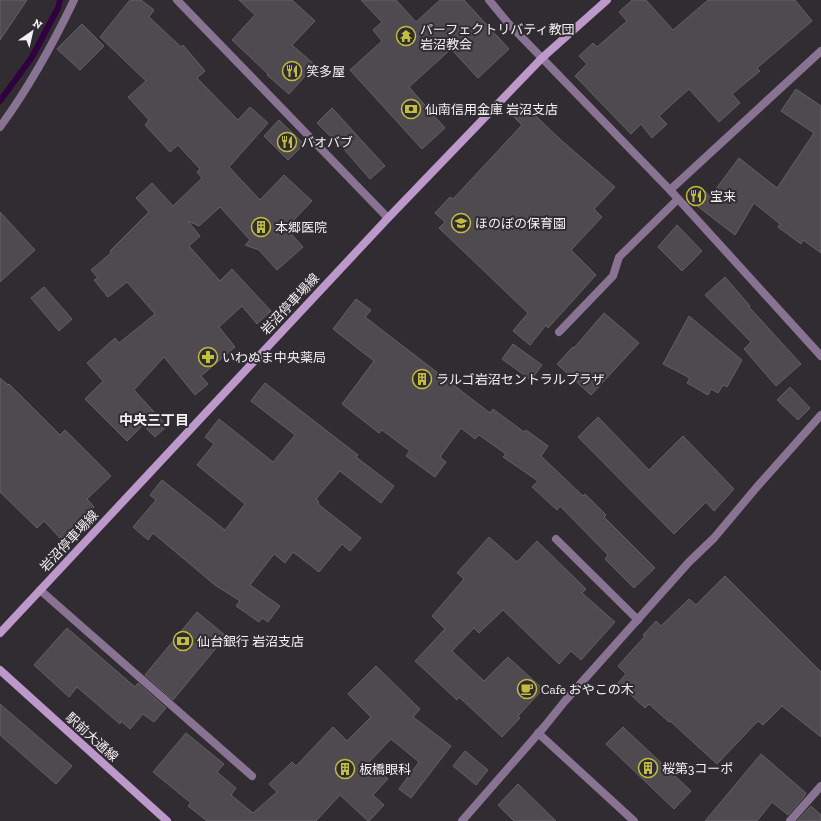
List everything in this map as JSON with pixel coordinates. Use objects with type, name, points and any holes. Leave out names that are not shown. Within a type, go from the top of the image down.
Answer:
[{"type":"main road","name":"岩沼停車場線","points":[[0,633],[388,218],[542,58],[607,0]]},
{"type":"main road","name":"駅前大通線","points":[[0,670],[167,821]]},
{"type":"street","points":[[0,127],[33,79],[55,40],[74,0]]},
{"type":"street","points":[[489,0],[508,23],[670,190],[821,356]]},
{"type":"street","points":[[180,1],[388,218]]},
{"type":"street","points":[[670,190],[821,51]]},
{"type":"street","points":[[559,332],[613,276],[619,257],[678,199]]},
{"type":"street","points":[[462,821],[569,696],[689,562],[714,538],[821,415]]},
{"type":"street","points":[[556,539],[638,620]]},
{"type":"street","points":[[40,590],[252,776]]},
{"type":"street","points":[[538,733],[634,821]]},
{"type":"street","points":[[790,821],[821,786]]},
{"type":"building","points":[[0,0],[27,0],[0,40]]},
{"type":"building","points":[[130,0],[141,0],[154,10],[149,17],[181,47],[183,45],[205,71],[197,78],[238,120],[250,107],[268,123],[229,167],[260,200],[284,175],[312,201],[286,228],[303,247],[277,270],[259,250],[245,245],[250,240],[220,207],[199,226],[188,221],[200,236],[189,246],[220,281],[232,269],[271,311],[257,324],[242,306],[219,327],[235,347],[201,376],[208,384],[195,395],[164,357],[134,390],[167,426],[155,437],[143,425],[127,441],[85,399],[103,381],[87,363],[115,338],[119,343],[155,314],[127,282],[108,297],[94,280],[98,278],[91,270],[111,253],[110,251],[149,212],[136,198],[152,183],[173,206],[202,178],[197,172],[200,169],[178,145],[170,152],[145,125],[149,120],[128,97],[146,81],[100,37]]},
{"type":"building","points":[[239,0],[292,0],[315,21],[292,45],[315,65],[289,94],[267,75],[268,74],[232,40],[255,15]]},
{"type":"building","points":[[361,0],[396,0],[416,22],[440,0],[464,0],[509,49],[478,78],[451,49],[409,87],[445,128],[422,149],[350,70],[382,41],[373,30],[382,22]]},
{"type":"building","points":[[632,0],[646,0],[673,30],[708,0],[795,0],[812,21],[757,68],[760,71],[732,94],[740,103],[719,122],[689,89],[659,116],[667,124],[652,138],[641,124],[631,134],[575,76],[587,64],[579,56],[593,43],[597,47],[627,21],[619,12]]},
{"type":"building","points":[[82,24],[104,46],[80,70],[57,49]]},
{"type":"building","points":[[796,89],[821,106],[821,253],[803,240],[801,244],[778,227],[780,224],[754,203],[735,235],[692,202],[704,190],[710,197],[739,158],[777,188],[814,133],[781,111]]},
{"type":"building","points":[[521,102],[562,141],[615,187],[594,209],[602,217],[571,250],[596,275],[548,328],[546,325],[530,345],[513,331],[528,313],[439,228],[445,222],[435,213],[450,197],[453,199],[522,125],[510,113]]},
{"type":"building","points":[[332,108],[385,166],[370,179],[336,140],[335,141],[317,123]]},
{"type":"building","points":[[279,120],[304,144],[288,160],[264,136]]},
{"type":"building","points":[[0,212],[35,250],[0,282]]},
{"type":"building","points":[[677,225],[702,251],[682,271],[658,247]]},
{"type":"building","points":[[725,277],[750,306],[749,307],[801,364],[776,386],[744,349],[751,342],[705,295]]},
{"type":"building","points":[[44,287],[72,319],[59,331],[31,298]]},
{"type":"building","points":[[356,299],[371,310],[365,317],[490,413],[493,409],[524,432],[526,430],[548,446],[541,456],[583,496],[585,494],[606,515],[604,517],[655,568],[634,588],[605,559],[608,555],[560,506],[557,510],[532,487],[538,481],[503,457],[506,454],[479,435],[475,439],[461,428],[440,457],[446,462],[435,477],[406,456],[410,451],[382,430],[379,433],[342,404],[374,361],[333,329]]},
{"type":"building","points":[[604,313],[639,343],[591,395],[557,364],[573,347],[574,348]]},
{"type":"building","points":[[689,316],[742,360],[727,387],[723,385],[718,393],[711,389],[708,395],[687,383],[690,378],[663,364]]},
{"type":"building","points":[[513,344],[542,365],[531,380],[502,359]]},
{"type":"building","points":[[0,378],[8,385],[9,384],[60,435],[65,430],[111,476],[87,499],[94,507],[75,524],[77,526],[62,540],[44,521],[37,528],[0,492]]},
{"type":"building","points":[[265,383],[358,455],[356,457],[394,486],[381,503],[340,471],[316,499],[319,502],[318,504],[361,538],[350,551],[342,544],[319,572],[293,552],[285,563],[274,554],[250,585],[280,606],[268,622],[262,618],[259,622],[236,606],[240,601],[215,585],[153,533],[148,540],[133,527],[156,500],[150,495],[162,480],[225,530],[245,504],[197,465],[214,444],[205,437],[219,419],[273,462],[295,435],[251,401]]},
{"type":"building","points":[[790,387],[810,408],[798,420],[777,400]]},
{"type":"building","points":[[598,417],[649,470],[683,436],[734,489],[714,511],[706,502],[674,534],[578,437]]},
{"type":"building","points":[[489,537],[517,562],[537,541],[586,589],[582,593],[615,622],[581,660],[571,651],[559,664],[503,610],[479,633],[474,628],[452,651],[484,681],[508,657],[543,689],[518,716],[520,718],[502,737],[459,697],[457,700],[415,661],[445,629],[432,616],[464,579],[457,573]]},
{"type":"building","points":[[725,576],[821,672],[821,737],[782,706],[763,725],[758,721],[717,764],[670,721],[669,722],[649,704],[645,708],[618,683],[626,674],[618,666],[645,636],[643,635],[656,621],[661,626],[689,599],[696,605]]},
{"type":"building","points":[[197,612],[226,636],[173,700],[145,675]]},
{"type":"building","points":[[67,628],[135,687],[138,683],[166,708],[154,722],[143,714],[130,729],[121,721],[120,724],[77,687],[69,697],[34,665]]},
{"type":"building","points":[[376,666],[420,709],[413,717],[451,746],[411,798],[399,789],[419,762],[391,739],[369,762],[388,779],[373,795],[384,805],[369,821],[340,795],[316,821],[207,821],[188,806],[191,803],[153,772],[186,733],[224,764],[217,772],[236,788],[231,795],[253,813],[277,792],[269,784],[292,762],[296,766],[333,727],[347,741],[371,717],[348,694]]},
{"type":"building","points":[[0,704],[72,766],[56,784],[0,735]]},
{"type":"building","name":"桜第3コーポ","points":[[623,727],[691,791],[674,809],[606,744]]},
{"type":"building","points":[[465,751],[488,770],[476,785],[453,766]]},
{"type":"building","points":[[761,754],[806,793],[803,798],[788,815],[772,802],[757,821],[705,821]]},
{"type":"building","points":[[518,784],[556,821],[514,821],[498,805]]},
{"type":"building","points":[[811,806],[821,815],[821,821],[797,821]]},
{"type":"waterway","points":[[0,101],[32,57],[58,8],[60,0]]},
{"type":"place","name":"パーフェクトリバティ教団 岩沼教会","points":[[406,36]]},
{"type":"place","name":"笑多屋","points":[[292,71]]},
{"type":"place","name":"仙南信用金庫 岩沼支店","points":[[411,109]]},
{"type":"place","name":"バオバブ","points":[[287,142]]},
{"type":"place","name":"宝来","points":[[696,196]]},
{"type":"place","name":"ほのぼの保育園","points":[[461,223]]},
{"type":"place","name":"本郷医院","points":[[261,227]]},
{"type":"place","name":"いわぬま中央薬局","points":[[208,357]]},
{"type":"place","name":"ラルゴ岩沼セントラルプラザ","points":[[422,379]]},
{"type":"place","name":"仙台銀行 岩沼支店","points":[[183,641]]},
{"type":"place","name":"Cafe おやこの木","points":[[527,689]]},
{"type":"place","name":"桜第3コーポ","points":[[648,768]]},
{"type":"place","name":"板橋眼科","points":[[345,769]]},
{"type":"district","name":"中央三丁目","points":[[154,420]]}]
